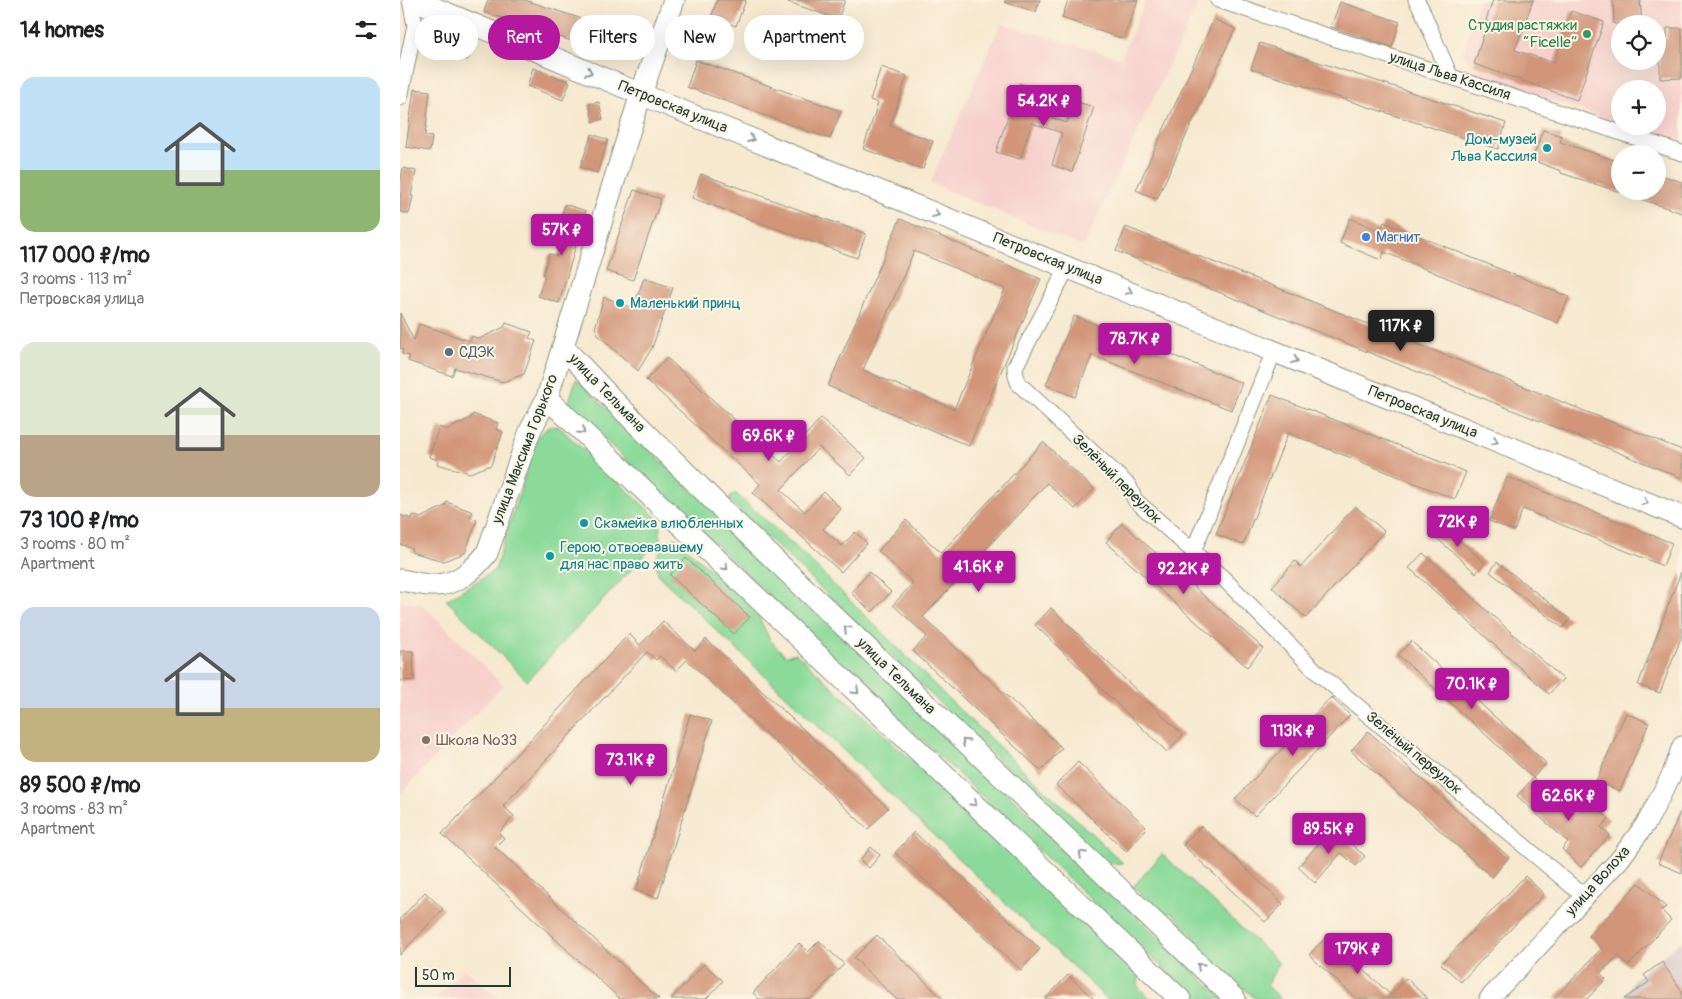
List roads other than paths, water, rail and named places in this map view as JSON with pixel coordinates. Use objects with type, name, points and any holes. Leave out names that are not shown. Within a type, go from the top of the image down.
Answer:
[{"type":"main road","name":"Петровская улица","points":[[414,0],[1682,517]]},
{"type":"main road","name":"улица Максима Горького","points":[[400,580],[435,586],[465,575],[487,553],[530,431],[547,398],[641,94],[674,0]]},
{"type":"main road","name":"улица Тельмана","points":[[564,347],[614,401],[732,519],[1236,999]]},
{"type":"main road","points":[[547,398],[1180,999]]},
{"type":"street","points":[[400,98],[415,26],[410,0]]},
{"type":"street","name":"улица Льва Кассиля","points":[[1218,0],[1682,153]]},
{"type":"street","points":[[1416,0],[1450,76]]},
{"type":"street","name":"Зелёный переулок","points":[[1068,266],[1015,367],[1019,384],[1129,486],[1136,500],[1244,599],[1317,672],[1585,897]]},
{"type":"street","points":[[1193,552],[1274,351]]},
{"type":"street","name":"улица Волоха","points":[[1489,999],[1620,859],[1647,822],[1672,774],[1682,746]]},
{"type":"place","name":"Студия растяжки “Ficelle”","points":[[1587,34]]},
{"type":"place","name":"Дом-музей Льва Кассиля","points":[[1547,148]]},
{"type":"place","name":"Магнит","points":[[1366,237]]},
{"type":"place","name":"Маленький принц","points":[[620,303]]},
{"type":"place","name":"СДЭК","points":[[449,352]]},
{"type":"place","name":"Скамейка влюбленных","points":[[584,523]]},
{"type":"place","name":"Герою, отвоевавшему для нас право жить","points":[[550,556]]},
{"type":"place","name":"Школа №33","points":[[426,740]]}]
